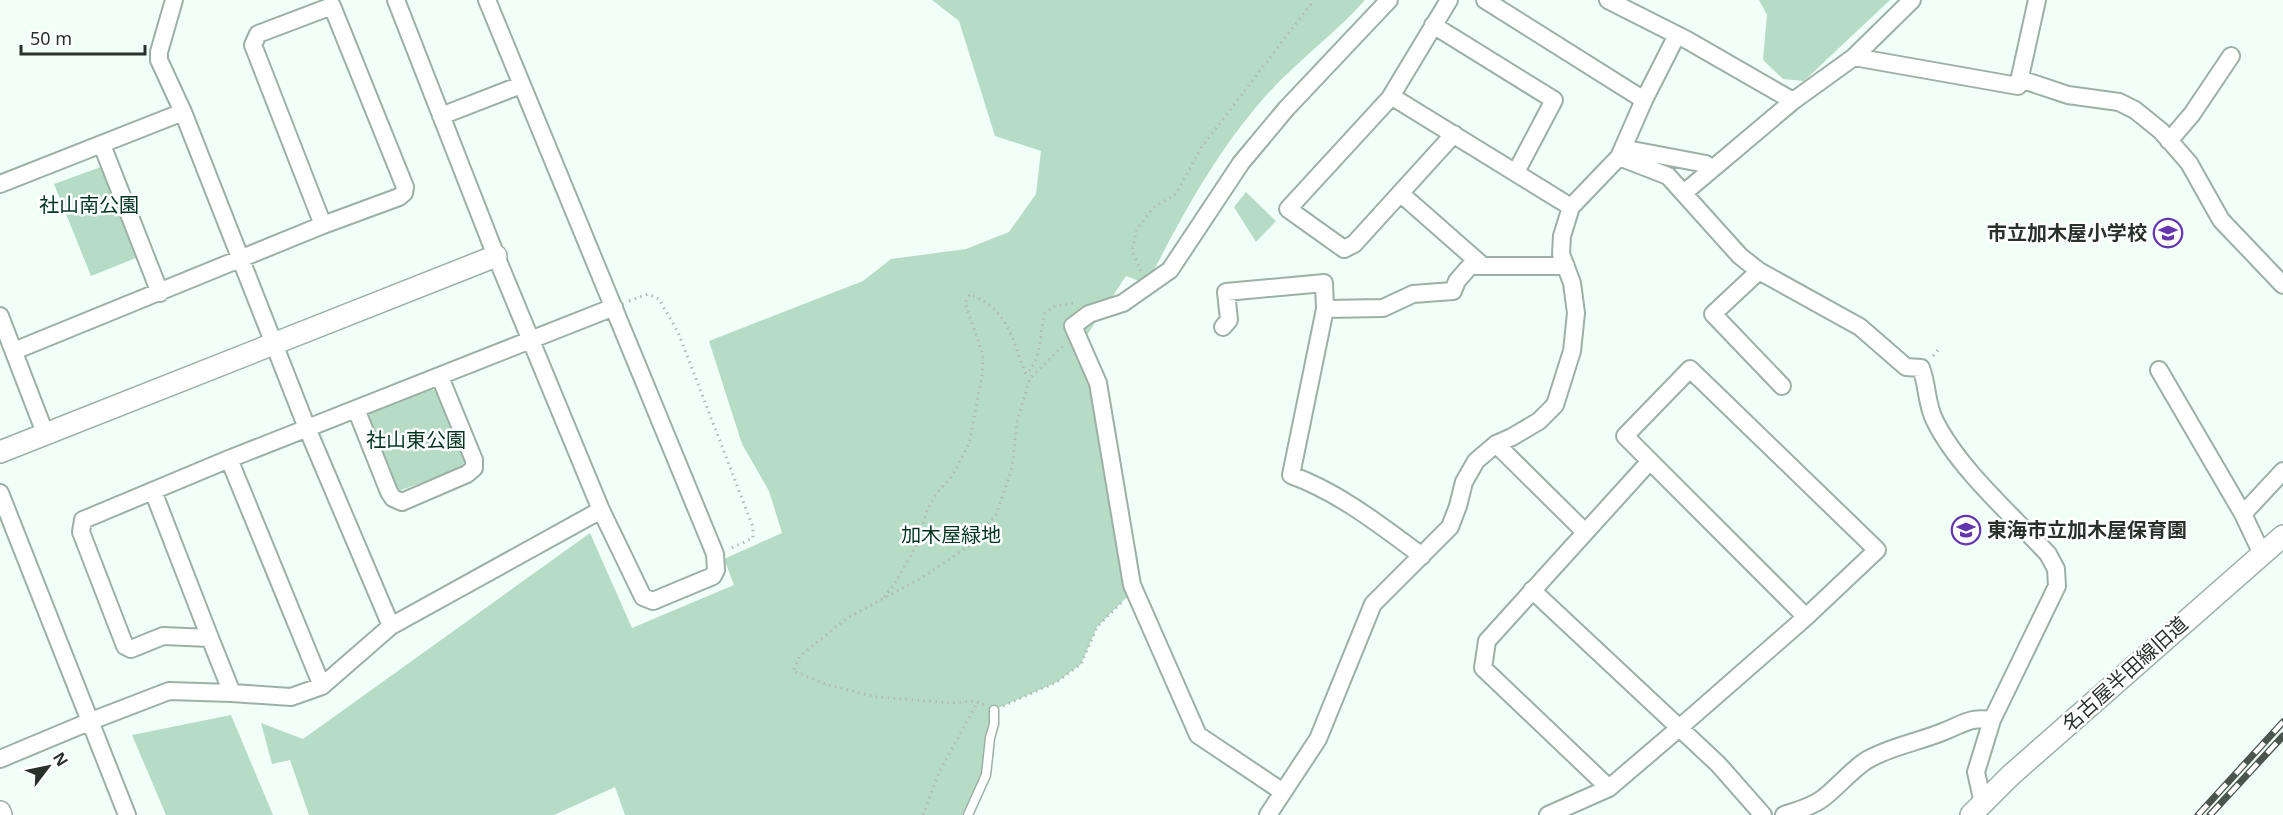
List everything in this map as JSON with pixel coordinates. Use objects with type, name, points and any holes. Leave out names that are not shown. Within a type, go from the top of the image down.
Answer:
[{"type":"street","points":[[174,0],[159,52],[159,60],[183,112],[308,428],[391,626]]},
{"type":"street","points":[[396,0],[496,256],[601,510],[643,597],[653,601],[713,576],[716,570],[714,555],[487,0]]},
{"type":"street","points":[[1283,792],[1198,735],[1134,590],[1098,383],[1072,326],[1089,314],[1123,303],[1170,270],[1241,163],[1286,109],[1389,0]]},
{"type":"street","points":[[1449,0],[1391,96],[1288,209],[1344,249],[1354,244],[1454,134]]},
{"type":"street","points":[[1485,0],[1503,4],[1644,100]]},
{"type":"street","points":[[1608,0],[1677,35],[1793,101]]},
{"type":"street","points":[[1685,192],[1793,101],[1854,57],[1912,0]]},
{"type":"street","points":[[1854,57],[2018,86],[2037,0]]},
{"type":"street","points":[[14,351],[242,260],[323,225],[399,197],[404,193],[405,187],[339,3],[258,34],[253,45],[323,225]]},
{"type":"street","points":[[1433,25],[1554,100],[1516,172]]},
{"type":"street","points":[[1619,157],[1644,100],[1677,35]]},
{"type":"street","points":[[2169,141],[2192,114],[2231,56]]},
{"type":"street","points":[[2020,79],[2068,94],[2119,102],[2135,110],[2189,163],[2221,220],[2283,285]]},
{"type":"street","points":[[441,116],[521,85]]},
{"type":"street","points":[[1391,96],[1571,207]]},
{"type":"street","points":[[0,184],[183,112]]},
{"type":"street","points":[[102,145],[160,293]]},
{"type":"street","points":[[1268,815],[1318,739],[1373,604],[1450,526],[1464,482],[1476,461],[1496,444],[1539,422],[1554,405],[1572,351],[1576,313],[1572,284],[1561,254],[1562,236],[1571,207],[1619,157],[1632,150],[1706,164]]},
{"type":"street","points":[[1619,157],[1668,176],[1685,192],[1740,256],[1759,271],[1860,327],[1906,367],[1921,368],[1926,382],[1928,405],[1950,447],[2052,561],[2056,569],[2057,586],[1992,720],[1976,772],[1977,809]]},
{"type":"street","points":[[1400,193],[1483,266]]},
{"type":"street","points":[[0,452],[496,256]]},
{"type":"street","points":[[1325,309],[1383,308],[1413,294],[1453,291],[1457,281],[1470,266],[1566,266]]},
{"type":"street","points":[[1759,271],[1713,314],[1782,386]]},
{"type":"street","points":[[1223,327],[1229,320],[1226,292],[1324,282],[1325,309],[1291,475],[1348,502],[1422,556]]},
{"type":"street","points":[[210,638],[163,636],[131,648],[125,646],[81,531],[83,520],[230,459],[614,307]]},
{"type":"street","points":[[0,316],[45,433]]},
{"type":"street","points":[[1548,815],[1609,788],[1806,617],[1877,550],[1690,369],[1625,436],[1806,617]]},
{"type":"street","points":[[2159,369],[2243,514],[2262,554]]},
{"type":"street","points":[[356,410],[389,492],[393,498],[402,502],[467,474],[474,468],[474,460],[440,377]]},
{"type":"street","points":[[1496,444],[1585,532]]},
{"type":"street","points":[[230,459],[322,686]]},
{"type":"street","points":[[1609,788],[1483,668],[1487,641],[1650,461]]},
{"type":"street","points":[[2243,514],[2283,471]]},
{"type":"street","points":[[153,491],[232,693]]},
{"type":"street","points":[[0,493],[127,815]]},
{"type":"street","points":[[0,759],[169,692],[291,697],[322,686],[391,626],[601,510]]},
{"type":"street","name":"名古屋半田線旧道","points":[[1977,809],[2011,775],[2283,536]]},
{"type":"street","points":[[1532,590],[1718,764],[1762,815]]},
{"type":"street","points":[[1784,815],[1822,799],[1866,761],[1885,752],[1944,732],[1965,720],[1977,718],[1992,720]]},
{"type":"lane","points":[[968,815],[986,775],[994,724],[993,710]]},
{"type":"path","points":[[1147,284],[1131,251],[1137,229],[1153,208],[1176,194],[1202,148],[1314,0]]},
{"type":"path","points":[[614,307],[648,294],[659,298],[678,332],[753,527],[753,538],[714,555]]},
{"type":"path","points":[[882,599],[894,585],[920,541],[927,510],[936,494],[952,476],[969,444],[982,376],[983,355],[966,303],[970,294],[982,299],[1002,317],[1011,331],[1026,374],[1032,368],[1038,354],[1045,313],[1055,306],[1078,303]]},
{"type":"path","points":[[1072,326],[1069,340],[1030,378],[1017,422],[1012,468],[996,515],[970,545],[923,577],[847,618],[800,656],[793,671],[828,685],[877,697],[952,703],[978,702],[993,710],[1058,682],[1081,664],[1097,627],[1134,590]]},
{"type":"path","points":[[923,815],[939,772],[978,702]]},
{"type":"green space","name":"加木屋緑地","points":[[932,0],[1365,0],[1263,99],[1214,165],[1186,211],[1147,284],[1126,276],[1083,341],[1134,590],[1097,627],[1081,664],[1057,682],[994,710],[986,775],[968,815],[625,815],[615,787],[554,815],[309,815],[290,760],[272,764],[261,723],[303,739],[590,533],[632,628],[734,585],[724,559],[782,533],[769,491],[742,444],[709,341],[863,281],[891,259],[966,249],[1009,232],[1036,194],[1041,151],[995,136],[959,21]]},
{"type":"green space","points":[[1759,0],[1890,0],[1804,81],[1783,79],[1763,60],[1767,15]]},
{"type":"green space","name":"社山南公園","points":[[101,167],[136,258],[91,276],[54,184]]},
{"type":"green space","points":[[1246,192],[1276,221],[1256,242],[1234,207]]},
{"type":"green space","name":"社山東公園","points":[[431,389],[439,392],[465,461],[460,469],[401,490],[393,487],[367,419],[372,410]]},
{"type":"green space","points":[[231,715],[273,815],[166,815],[132,735]]},
{"type":"railway","points":[[2198,815],[2283,722]]},
{"type":"railway","points":[[2210,815],[2283,736]]},
{"type":"place","name":"市立加木屋小学校","points":[[2168,233]]},
{"type":"place","name":"東海市立加木屋保育園","points":[[1966,530]]}]
